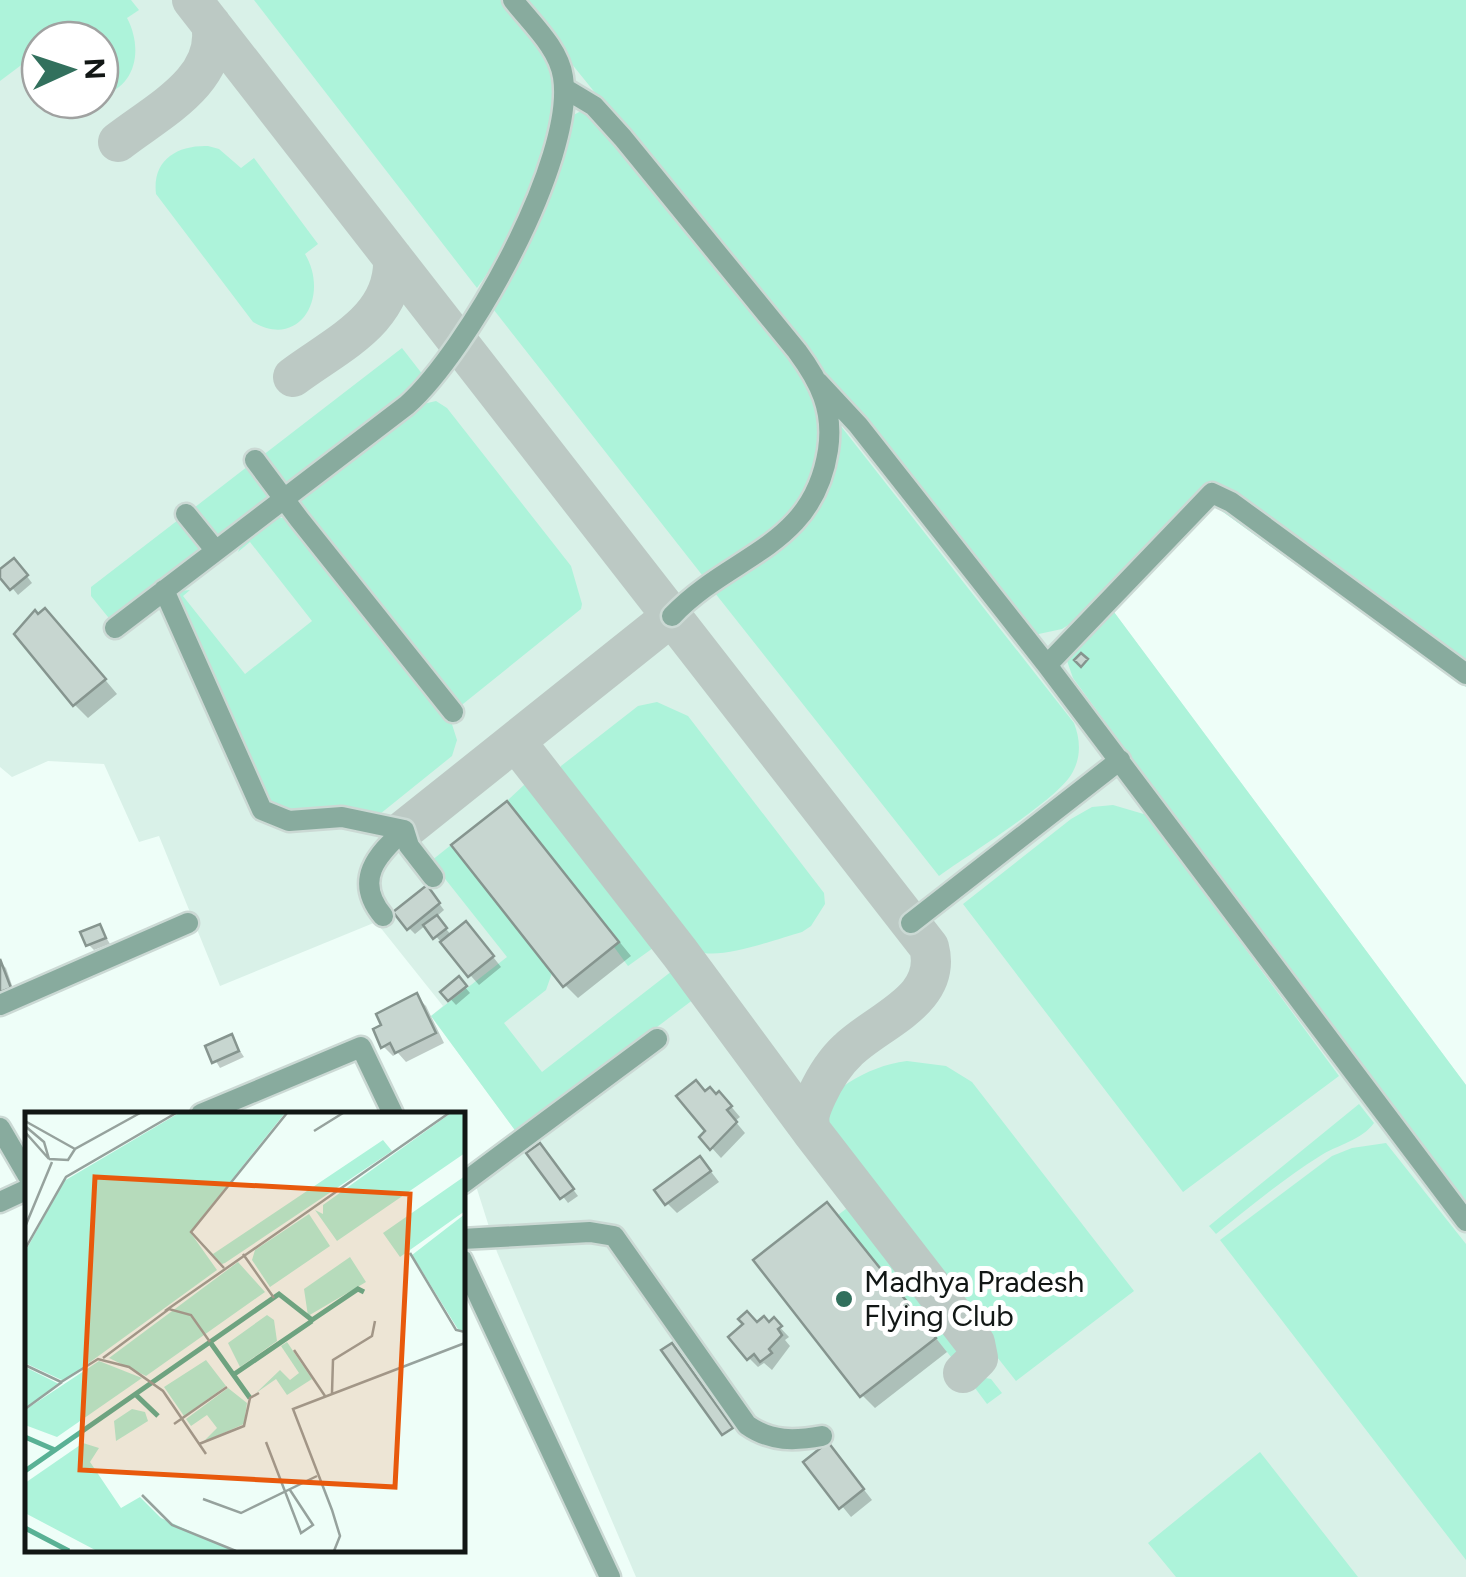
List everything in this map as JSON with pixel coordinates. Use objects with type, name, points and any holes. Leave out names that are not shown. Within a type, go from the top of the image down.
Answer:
[{"type":"street","points":[[115,628],[420,394],[459,342],[530,220],[550,162],[564,88],[560,64],[513,0]]},
{"type":"street","points":[[564,88],[594,106],[622,138],[766,311],[818,382],[858,425],[1120,760],[1466,1221]]},
{"type":"street","points":[[672,616],[712,581],[795,525],[814,501],[830,441],[827,404],[818,382]]},
{"type":"street","points":[[256,460],[453,712]]},
{"type":"street","points":[[1047,665],[1212,493],[1231,502],[1466,674]]},
{"type":"street","points":[[186,514],[216,551]]},
{"type":"street","points":[[164,590],[262,810],[289,821],[342,817],[404,830]]},
{"type":"street","points":[[911,924],[1120,760]]},
{"type":"street","points":[[404,830],[409,846],[433,876]]},
{"type":"street","points":[[384,916],[372,900],[370,878],[380,852],[404,830]]},
{"type":"street","points":[[0,1005],[188,923]]},
{"type":"street","points":[[465,1182],[658,1040]]},
{"type":"street","points":[[206,1112],[361,1047],[392,1112]]},
{"type":"street","points":[[0,1128],[25,1171]]},
{"type":"street","points":[[0,1202],[25,1190]]},
{"type":"street","points":[[465,1239],[590,1232],[614,1236],[747,1425],[758,1433],[783,1439],[822,1436]]},
{"type":"street","points":[[465,1266],[610,1577]]},
{"type":"shaded area","points":[[0,0],[1466,0],[1466,687],[1212,504],[1114,612],[1466,1085],[1466,1577],[636,1577],[497,1252],[470,1167],[517,1133],[431,1016],[443,1006],[376,922],[220,986],[159,836],[139,842],[104,764],[48,761],[12,777],[0,767]]},
{"type":"green space","points":[[0,0],[131,0],[139,10],[127,18],[135,53],[129,75],[120,85],[120,20],[20,20],[20,66],[0,81]]},
{"type":"green space","points":[[254,0],[505,0],[532,34],[554,71],[557,95],[553,122],[520,215],[477,288]]},
{"type":"green space","points":[[520,0],[1466,0],[1466,666],[1218,489],[1078,619],[1062,629],[1034,635]]},
{"type":"green space","points":[[581,111],[596,117],[796,359],[826,427],[802,511],[706,580],[490,305],[566,119]]},
{"type":"green space","points":[[186,148],[219,149],[241,168],[254,158],[318,244],[305,254],[314,286],[312,301],[297,324],[270,329],[253,322],[156,194],[158,172],[169,157]]},
{"type":"green space","points":[[402,348],[423,375],[416,388],[284,487],[258,459]]},
{"type":"green space","points":[[436,401],[447,408],[571,566],[582,604],[581,609],[458,708],[300,508],[302,497],[419,405]]},
{"type":"green space","points":[[833,416],[1074,723],[1078,736],[1077,763],[1062,786],[939,876],[711,588],[803,524]]},
{"type":"green space","points":[[252,463],[273,495],[220,538],[214,538],[190,511]]},
{"type":"green space","points":[[1212,498],[1466,679],[1466,687],[1212,504],[1114,612],[1466,1085],[1466,1208],[1073,678],[1066,658]]},
{"type":"green space","points":[[275,516],[293,521],[450,718],[457,740],[452,756],[380,814],[272,810],[174,598],[180,591],[190,590],[183,596],[245,674],[312,621],[250,542],[238,552],[242,543]]},
{"type":"green space","points":[[182,517],[205,550],[112,622],[91,596],[91,587]]},
{"type":"green space","points":[[657,702],[688,716],[824,893],[825,904],[811,926],[802,932],[714,954],[689,945],[649,904],[557,778],[561,766],[638,706]]},
{"type":"green space","points":[[524,785],[537,789],[660,943],[628,966],[614,947],[619,941],[507,801]]},
{"type":"green space","points":[[1113,805],[1147,815],[1339,1076],[1183,1192],[963,904],[1071,819],[1092,807]]},
{"type":"green space","points":[[451,845],[552,973],[546,990],[504,1023],[542,1072],[672,971],[694,999],[517,1133],[431,1016],[507,957],[431,861]]},
{"type":"green space","points":[[907,1061],[946,1066],[972,1082],[1134,1291],[1016,1381],[844,1163],[827,1131],[825,1111],[837,1092],[869,1072]]},
{"type":"green space","points":[[1359,1104],[1374,1123],[1363,1134],[1306,1165],[1216,1234],[1209,1226]]},
{"type":"green space","points":[[1386,1143],[1466,1244],[1466,1560],[1220,1240],[1332,1156],[1352,1148]]},
{"type":"green space","points":[[855,1202],[960,1338],[964,1353],[955,1362],[838,1215]]},
{"type":"green space","points":[[975,1376],[991,1379],[1002,1393],[987,1404],[969,1380]]},
{"type":"green space","points":[[1260,1452],[1358,1577],[1176,1577],[1148,1543]]},
{"type":"building","points":[[14,558],[28,575],[10,590],[0,578],[0,569]]},
{"type":"building","points":[[45,608],[106,679],[73,706],[14,634],[35,610],[38,614]]},
{"type":"building","points":[[1081,653],[1088,659],[1081,667],[1074,660]]},
{"type":"building","points":[[507,801],[619,942],[563,987],[451,845]]},
{"type":"building","points":[[427,885],[440,903],[407,930],[393,912]]},
{"type":"building","points":[[437,915],[447,928],[433,939],[423,925]]},
{"type":"building","points":[[466,921],[494,956],[468,977],[440,942]]},
{"type":"building","points":[[100,924],[106,938],[86,946],[80,932]]},
{"type":"building","points":[[0,959],[11,988],[0,992]]},
{"type":"building","points":[[459,976],[467,986],[448,1001],[440,992]]},
{"type":"building","points":[[417,993],[436,1033],[395,1053],[390,1043],[381,1048],[373,1029],[381,1025],[376,1014]]},
{"type":"building","points":[[232,1034],[239,1051],[212,1063],[205,1046]]},
{"type":"building","points":[[696,1080],[705,1091],[710,1087],[716,1094],[719,1091],[732,1106],[727,1110],[737,1122],[710,1150],[699,1137],[705,1131],[676,1096]]},
{"type":"building","points":[[540,1143],[574,1189],[560,1199],[526,1153]]},
{"type":"building","points":[[700,1156],[711,1171],[665,1205],[654,1190]]},
{"type":"building","name":"Madhya Pradesh Flying Club","points":[[827,1202],[936,1338],[860,1397],[753,1260]]},
{"type":"building","points":[[747,1311],[757,1322],[764,1316],[769,1322],[774,1317],[782,1326],[778,1329],[782,1335],[769,1349],[772,1353],[760,1362],[754,1354],[747,1360],[728,1337],[743,1324],[738,1319]]},
{"type":"building","points":[[672,1343],[733,1428],[722,1435],[661,1350]]},
{"type":"building","points":[[828,1442],[864,1489],[839,1509],[803,1462]]},
{"type":"taxiway","points":[[192,0],[929,947],[931,965],[918,995],[839,1060],[817,1095],[809,1123],[812,1132],[975,1343],[978,1358],[963,1373]]},
{"type":"taxiway","points":[[118,142],[183,93],[196,78],[212,44],[211,24]]},
{"type":"taxiway","points":[[293,377],[345,341],[374,314],[385,298],[393,258]]},
{"type":"taxiway","points":[[404,830],[672,616]]},
{"type":"taxiway","points":[[516,742],[680,953],[812,1132]]},
{"type":"place","name":"Madhya Pradesh Flying Club","points":[[844,1299]]}]
